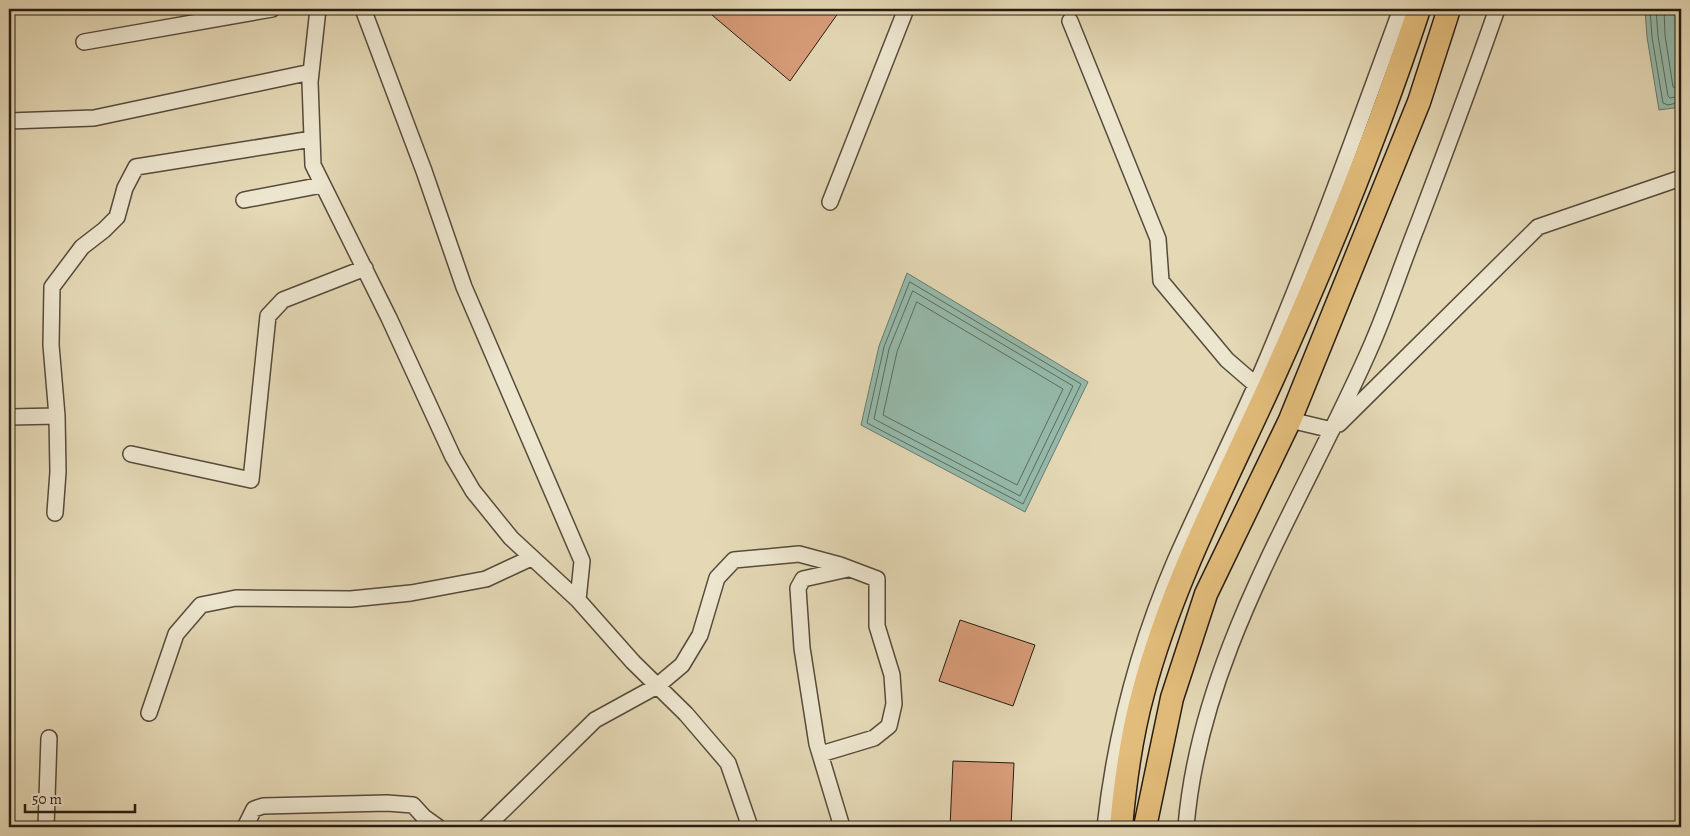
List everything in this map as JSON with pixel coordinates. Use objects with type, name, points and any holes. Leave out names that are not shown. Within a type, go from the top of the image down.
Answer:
[{"type":"highway","points":[[1121,827],[1132,740],[1142,694],[1158,643],[1195,548],[1310,296],[1353,193],[1392,93],[1420,9]]},
{"type":"highway","points":[[1145,827],[1162,737],[1186,650],[1206,594],[1290,420],[1419,102],[1449,9]]},
{"type":"street","points":[[84,42],[272,9]]},
{"type":"street","points":[[318,9],[311,72],[313,165],[458,466],[473,491],[511,538],[578,600],[597,624],[686,714],[728,764],[750,827]]},
{"type":"street","points":[[363,9],[424,171],[464,287],[582,562],[578,600]]},
{"type":"street","points":[[830,202],[906,9]]},
{"type":"street","points":[[1104,827],[1110,776],[1137,665],[1174,563],[1256,385],[1343,169],[1401,9]]},
{"type":"street","points":[[1186,827],[1188,808],[1207,715],[1250,597],[1332,430],[1372,342],[1473,81],[1497,9]]},
{"type":"street","points":[[1070,21],[1158,239],[1161,281],[1227,360],[1256,385]]},
{"type":"street","points":[[9,120],[94,118],[311,72]]},
{"type":"street","points":[[55,513],[58,472],[57,416],[51,345],[52,287],[82,247],[104,230],[117,216],[125,188],[136,168],[312,139]]},
{"type":"street","points":[[1332,430],[1538,228],[1681,178]]},
{"type":"street","points":[[244,200],[322,185]]},
{"type":"street","points":[[131,454],[251,480],[268,316],[283,300],[364,268]]},
{"type":"street","points":[[9,417],[57,416]]},
{"type":"street","points":[[1290,420],[1332,430]]},
{"type":"street","points":[[486,827],[595,720],[657,686],[682,665],[700,635],[717,578],[734,560],[799,554],[850,568],[877,579],[878,626],[892,675],[894,704],[889,726],[874,738],[821,754]]},
{"type":"street","points":[[149,714],[176,634],[201,605],[236,598],[351,599],[411,593],[486,579],[531,558]]},
{"type":"street","points":[[842,827],[817,744],[802,648],[798,588],[803,579],[850,568]]},
{"type":"street","points":[[46,827],[49,738]]},
{"type":"street","points":[[245,827],[254,809],[264,806],[387,803],[413,805],[424,817],[438,827]]},
{"type":"water","points":[[1645,9],[1681,9],[1681,107],[1659,110],[1647,37]]},
{"type":"water","points":[[907,273],[1088,382],[1025,512],[861,425],[879,346]]},
{"type":"building","points":[[717,9],[841,9],[790,81],[712,15]]},
{"type":"building","points":[[960,620],[1035,645],[1013,706],[939,681]]},
{"type":"building","points":[[953,761],[1014,763],[1011,827],[950,827]]}]
